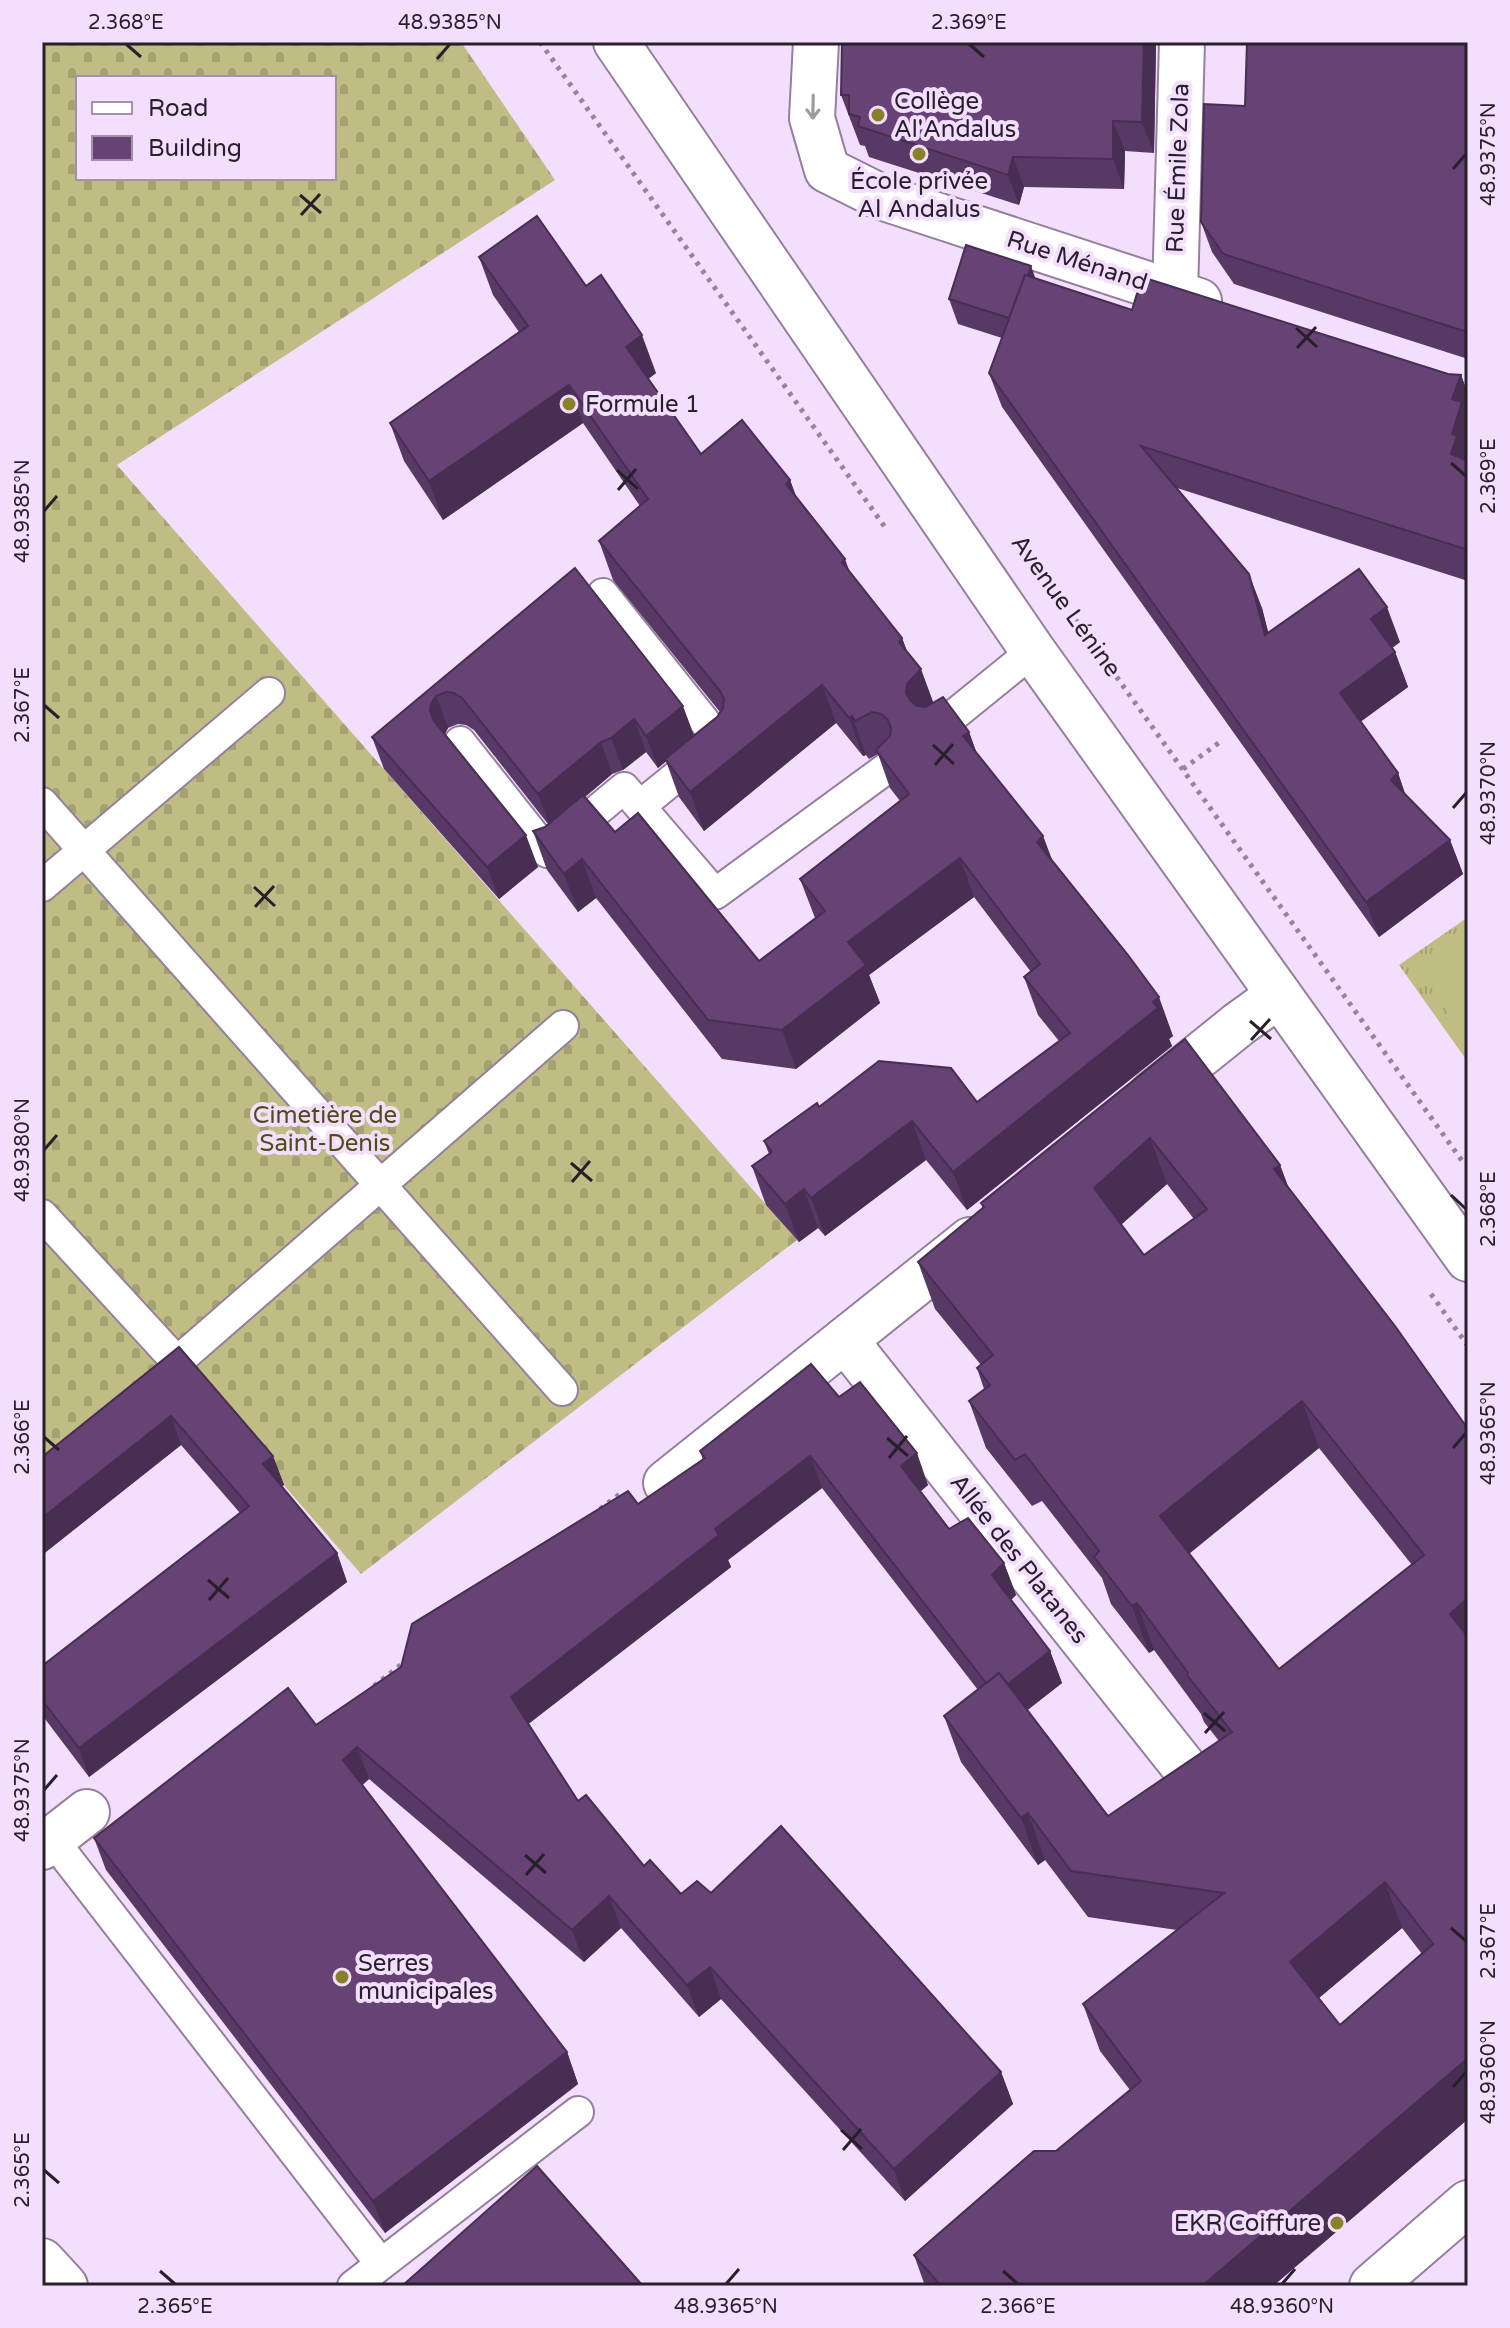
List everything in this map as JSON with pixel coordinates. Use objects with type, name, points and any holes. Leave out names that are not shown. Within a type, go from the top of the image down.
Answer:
[{"type":"street","points":[[616,42],[1033,651],[1468,1259]]},
{"type":"street","name":"Rue Ménand","points":[[816,42],[812,118],[827,170],[881,197],[1233,312]]},
{"type":"street","name":"Rue Émile Zola","points":[[1175,293],[1182,42]]},
{"type":"street","points":[[1116,1123],[1279,995]]},
{"type":"street","points":[[666,1483],[1005,1212]]},
{"type":"street","name":"Allée des Platanes","points":[[845,1340],[1192,1777]]},
{"type":"street","points":[[47,1843],[87,1812]]},
{"type":"street","points":[[1372,2286],[1468,2203]]},
{"type":"street","points":[[42,2261],[65,2286]]},
{"type":"lane","points":[[603,594],[720,741],[640,806]]},
{"type":"lane","points":[[938,728],[1033,651]]},
{"type":"lane","points":[[42,886],[269,693]]},
{"type":"lane","points":[[460,742],[547,852],[624,788],[715,894],[887,768]]},
{"type":"lane","points":[[42,803],[82,852],[562,1390]]},
{"type":"lane","points":[[42,1215],[177,1362],[563,1026]]},
{"type":"lane","points":[[47,1843],[381,2264]]},
{"type":"lane","points":[[353,2286],[578,2112]]},
{"type":"path","name":"Avenue Lénine","points":[[1034,561],[1468,1169]]},
{"type":"path","points":[[1183,769],[1220,742]]},
{"type":"path","points":[[599,1510],[622,1492],[666,1483]]},
{"type":"path","points":[[372,1688],[409,1659]]},
{"type":"green space","name":"Cimetière de Saint-Denis","points":[[42,42],[461,42],[555,180],[117,465],[797,1240],[361,1574],[189,1376],[42,1494]]},
{"type":"green space","points":[[1468,917],[1468,1062],[1399,965]]},
{"type":"green space","points":[[1468,934],[1468,1041],[1418,967]]},
{"type":"building","points":[[842,42],[1144,42],[1142,122],[1113,121],[1113,159],[1013,157],[1008,175],[858,126],[860,117],[849,114],[849,95],[841,95]]},
{"type":"building","points":[[1247,42],[1468,42],[1468,333],[1223,254],[1201,222],[1204,104],[1245,106]]},
{"type":"building","points":[[537,216],[586,286],[601,275],[642,335],[626,347],[701,454],[742,420],[790,480],[786,484],[845,559],[842,562],[902,638],[899,642],[921,669],[907,684],[906,693],[910,700],[917,706],[926,707],[943,697],[969,732],[963,736],[1043,836],[1037,842],[1159,997],[1153,1002],[1158,1008],[953,1172],[912,1121],[811,1198],[804,1189],[785,1204],[752,1166],[772,1152],[764,1141],[817,1103],[819,1107],[879,1061],[951,1068],[977,1102],[1070,1033],[1024,977],[1040,964],[960,858],[848,942],[866,965],[782,1030],[708,1020],[582,859],[564,874],[533,831],[545,827],[583,795],[615,832],[638,813],[759,961],[825,911],[800,879],[909,794],[876,750],[890,736],[888,720],[872,712],[855,721],[852,716],[849,718],[822,685],[690,792],[665,759],[717,717],[724,699],[599,541],[648,499],[569,385],[429,481],[390,423],[528,326],[479,257]]},
{"type":"building","points":[[966,245],[1031,266],[1009,318],[949,299]]},
{"type":"building","points":[[1025,275],[1132,310],[1142,277],[1448,374],[1461,375],[1452,399],[1462,402],[1452,434],[1457,436],[1451,454],[1468,461],[1468,550],[1141,446],[1249,574],[1265,635],[1359,569],[1387,607],[1371,619],[1395,652],[1340,693],[1398,773],[1391,780],[1450,840],[1366,902],[989,373]]},
{"type":"building","points":[[575,568],[683,706],[646,736],[634,719],[538,794],[462,698],[446,692],[436,696],[430,711],[434,721],[526,835],[487,867],[372,737]]},
{"type":"building","points":[[1185,1039],[1280,1165],[1274,1169],[1395,1326],[1468,1429],[1468,1598],[1450,1614],[1468,1637],[1468,2058],[1202,2286],[941,2286],[914,2255],[1034,2151],[1056,2151],[1141,2081],[1083,2004],[1224,1893],[1071,1871],[1028,1813],[1021,1818],[944,1716],[999,1673],[1108,1816],[1232,1732],[1187,1675],[1137,1603],[1132,1606],[1094,1557],[1099,1551],[1025,1454],[1015,1460],[969,1401],[990,1385],[977,1368],[993,1355],[918,1262],[984,1207],[981,1203]],"holes":[[[1150,1138],[1207,1209],[1144,1255],[1094,1188]],[[1302,1401],[1424,1555],[1279,1669],[1160,1516]],[[1385,1882],[1433,1944],[1340,2025],[1290,1962]]]},
{"type":"building","points":[[179,1347],[273,1456],[263,1464],[337,1553],[79,1748],[42,1700],[42,1666],[249,1506],[171,1416],[42,1518],[42,1457]]},
{"type":"building","points":[[811,1364],[839,1397],[860,1382],[917,1453],[901,1466],[949,1529],[968,1518],[1004,1563],[992,1575],[1050,1651],[1008,1684],[999,1673],[986,1683],[810,1456],[715,1529],[719,1535],[511,1697],[578,1801],[586,1795],[644,1866],[650,1860],[681,1894],[697,1881],[711,1893],[781,1826],[1001,2072],[894,2169],[710,1967],[687,1985],[609,1896],[572,1930],[357,1747],[343,1760],[567,2052],[373,2201],[94,1838],[288,1688],[316,1725],[401,1667],[412,1624],[628,1491],[638,1504],[705,1458],[700,1451]]},
{"type":"building","points":[[537,2166],[643,2286],[402,2286]]},
{"type":"place","name":"Collège Al'Andalus","points":[[878,115]]},
{"type":"place","name":"École privée Al Andalus","points":[[919,154]]},
{"type":"place","name":"Formule 1","points":[[569,404]]},
{"type":"place","name":"Serres municipales","points":[[342,1977]]},
{"type":"place","name":"EKR Coiffure","points":[[1337,2223]]}]
